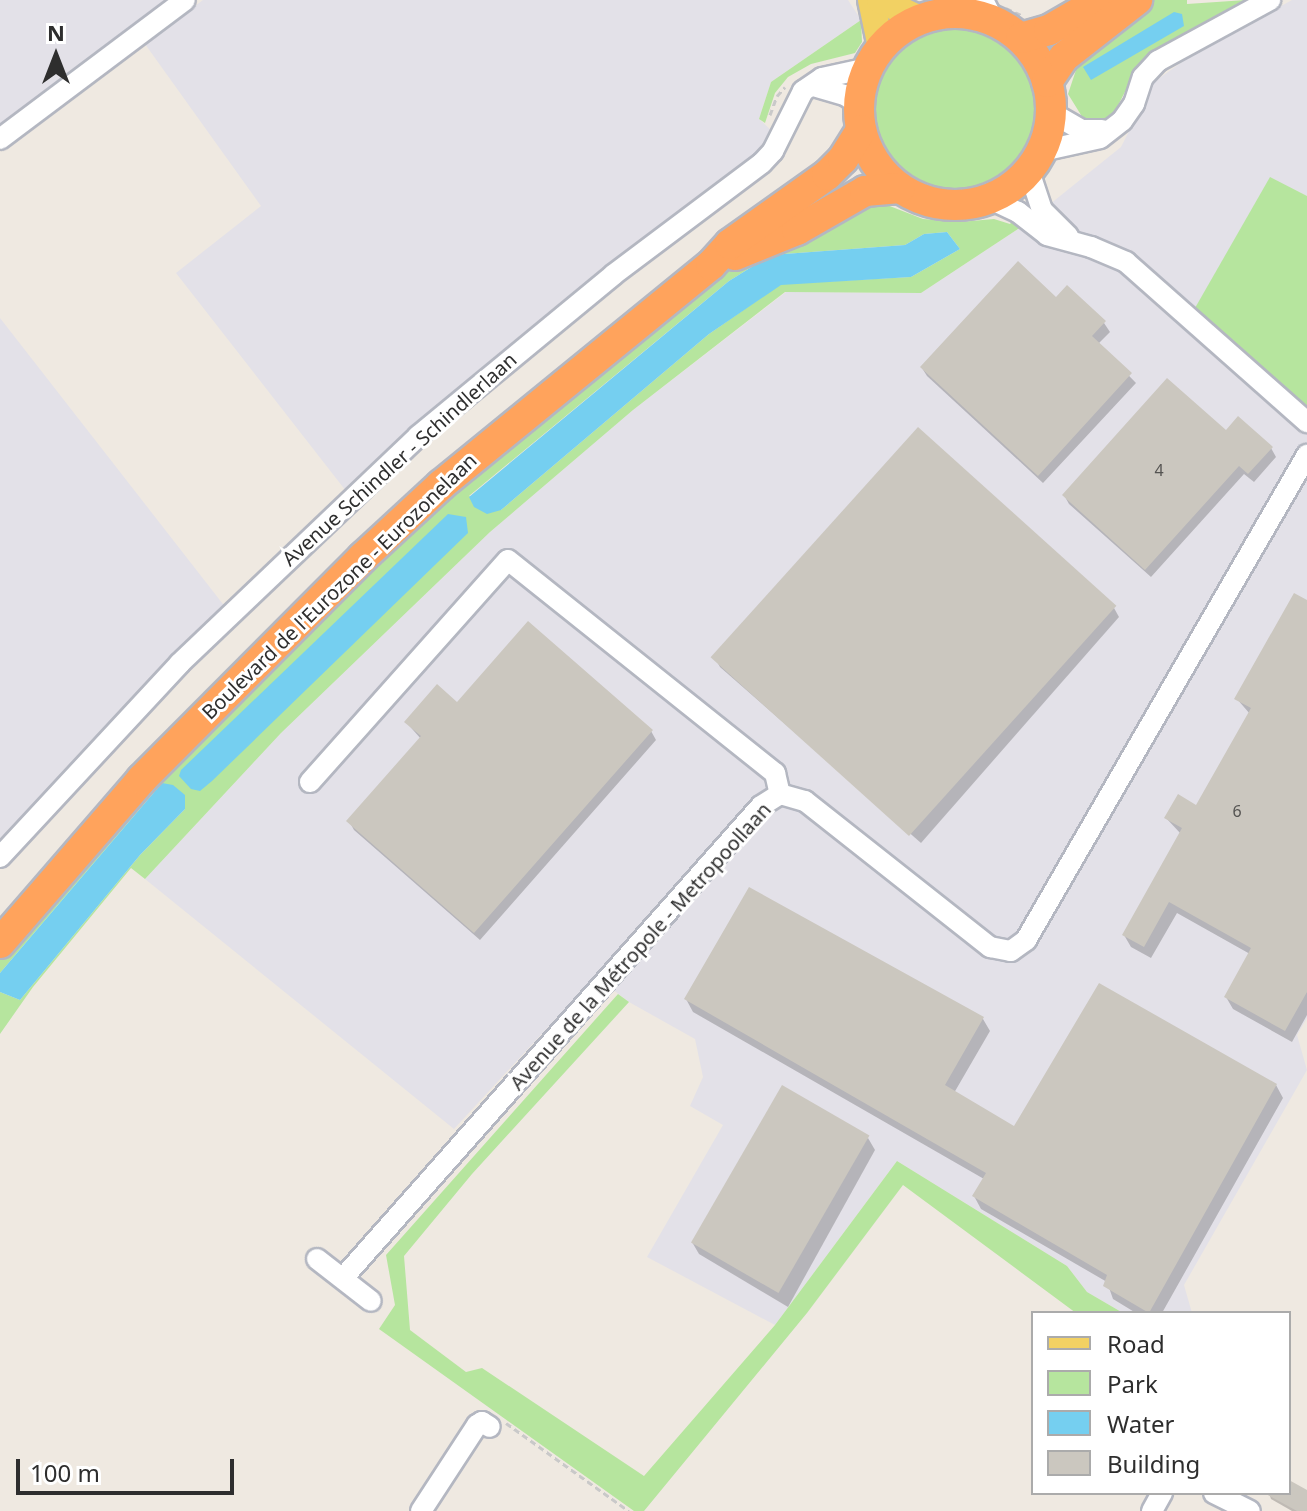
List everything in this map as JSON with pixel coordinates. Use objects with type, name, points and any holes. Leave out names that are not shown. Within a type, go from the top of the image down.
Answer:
[{"type":"highway","points":[[1035,34],[1101,0]]},
{"type":"highway","points":[[1047,82],[1064,57],[1137,0]]},
{"type":"highway","points":[[993,8],[1035,34],[1037,57],[1047,82],[1052,113],[1036,161],[1011,187],[990,199],[964,205],[938,204],[900,196],[872,157],[860,117],[874,58],[899,31],[936,11],[967,13],[993,8]]},
{"type":"highway","name":"Boulevard de l'Eurozone - Eurozonelaan","points":[[0,943],[142,779],[363,557],[536,404],[711,265],[730,244],[827,175],[843,159],[860,117]]},
{"type":"highway","name":"Boulevard de l'Eurozone - Eurozonelaan","points":[[711,265],[797,230],[865,191],[900,196]]},
{"type":"main road","points":[[871,0],[874,58]]},
{"type":"main road","points":[[880,0],[936,11]]},
{"type":"street","points":[[0,139],[185,0]]},
{"type":"street","points":[[1074,241],[1042,210],[1036,161],[1100,138],[1122,121],[1134,104],[1143,77],[1158,61],[1270,0]]},
{"type":"street","name":"Avenue Schindler - Schindlerlaan","points":[[0,857],[180,663],[418,436],[613,275],[762,163],[773,151],[797,97],[822,78],[874,58]]},
{"type":"street","points":[[813,86],[845,95],[860,117]]},
{"type":"street","points":[[1052,113],[1081,130],[1110,130]]},
{"type":"street","points":[[990,199],[1018,212],[1047,235],[1074,241],[1126,262],[1307,422]]},
{"type":"street","name":"Avenue de la Métropole - Metropoollaan","points":[[343,1278],[761,806],[780,794],[805,801],[990,947],[1011,951],[1026,940],[1307,455]]},
{"type":"street","points":[[310,782],[508,560],[775,773],[780,794]]},
{"type":"street","points":[[317,1259],[371,1301]]},
{"type":"street","points":[[421,1511],[466,1439],[486,1425]]},
{"type":"street","points":[[1218,1495],[1250,1511]]},
{"type":"path","points":[[993,8],[1019,15],[1041,16],[1035,34]]},
{"type":"path","points":[[900,196],[924,216],[957,220],[993,216],[1010,221],[1018,212]]},
{"type":"path","points":[[486,1425],[488,1413],[498,1418],[629,1511]]},
{"type":"shaded area","points":[[0,0],[167,0],[0,126]]},
{"type":"shaded area","points":[[203,0],[848,0],[861,20],[771,82],[759,119],[772,131],[768,143],[755,158],[346,491],[176,273],[261,206],[145,44]]},
{"type":"shaded area","points":[[1292,0],[1307,0],[1307,196],[1270,178],[1307,409],[1307,1018],[1297,1035],[1307,1070],[1184,1285],[1191,1311],[1120,1311],[1087,1292],[1067,1266],[897,1161],[775,1325],[647,1257],[723,1125],[690,1106],[703,1077],[695,1039],[629,1002],[595,976],[454,1129],[145,879],[281,733],[490,532],[633,410],[786,292],[921,293],[1024,225],[1121,147],[1154,82],[1189,57]]},
{"type":"shaded area","points":[[0,318],[226,608],[0,847]]},
{"type":"green space","points":[[1146,0],[1187,0],[1187,4],[1246,0],[1150,55],[1139,65],[1114,113],[1105,120],[1079,123],[1081,115],[1068,94],[1076,70],[1071,63]]},
{"type":"green space","points":[[861,20],[862,42],[855,53],[811,64],[788,77],[775,93],[765,123],[759,119],[771,82]]},
{"type":"green space","points":[[955,26],[986,32],[1013,50],[1031,77],[1037,108],[1031,139],[1013,166],[986,184],[955,190],[924,184],[897,166],[879,139],[873,108],[879,77],[897,50],[924,32]]},
{"type":"green space","points":[[1270,177],[1307,196],[1307,409],[1195,308]]},
{"type":"green space","points":[[864,196],[923,219],[960,222],[994,219],[1010,224],[1016,217],[1024,225],[921,293],[785,292],[633,410],[490,532],[281,733],[145,879],[131,868],[33,987],[0,1034],[0,992],[20,1000],[140,855],[185,809],[162,783],[0,973],[0,958],[143,793],[369,564],[715,273]],"holes":[[[947,232],[960,249],[911,277],[781,284],[709,334],[501,510],[469,496],[729,281],[771,255],[905,245],[924,234]]]},
{"type":"green space","points":[[618,994],[629,1002],[472,1174],[404,1256],[410,1330],[466,1372],[482,1368],[644,1476],[775,1325],[897,1161],[1067,1266],[1087,1292],[1120,1311],[1073,1311],[903,1185],[807,1313],[644,1511],[634,1511],[379,1329],[395,1305],[386,1255]]},
{"type":"water","points":[[1174,12],[1182,14],[1184,26],[1091,80],[1083,67]]},
{"type":"water","points":[[947,232],[960,249],[911,277],[781,285],[709,334],[501,510],[487,514],[474,507],[469,497],[729,281],[771,255],[905,245],[924,234]]},
{"type":"water","points":[[448,514],[466,517],[468,533],[212,781],[200,791],[191,789],[179,776],[181,770]]},
{"type":"water","points":[[162,783],[173,785],[185,795],[185,809],[140,855],[20,1000],[0,992],[0,973]]},
{"type":"building","points":[[1018,261],[1056,297],[1067,285],[1106,321],[1092,336],[1132,373],[1038,476],[920,367]]},
{"type":"building","points":[[1167,378],[1226,430],[1238,416],[1273,447],[1248,474],[1239,466],[1145,570],[1062,495]]},
{"type":"building","points":[[918,427],[1116,606],[909,836],[711,657]]},
{"type":"building","points":[[1294,593],[1307,600],[1307,992],[1285,1031],[1224,997],[1251,948],[1169,902],[1144,947],[1122,935],[1182,828],[1164,818],[1178,794],[1196,805],[1251,708],[1234,699]]},
{"type":"building","points":[[528,621],[653,730],[474,933],[346,821],[421,736],[404,722],[437,684],[457,702]]},
{"type":"building","points":[[749,887],[984,1017],[945,1085],[1014,1126],[1099,983],[1277,1084],[1150,1311],[1146,1311],[1103,1286],[1107,1275],[972,1196],[986,1173],[684,999]]},
{"type":"building","points":[[782,1085],[869,1136],[778,1293],[691,1243]]},
{"type":"building","points":[[1291,1481],[1307,1490],[1307,1511],[1297,1511],[1268,1495],[1291,1495]]}]
